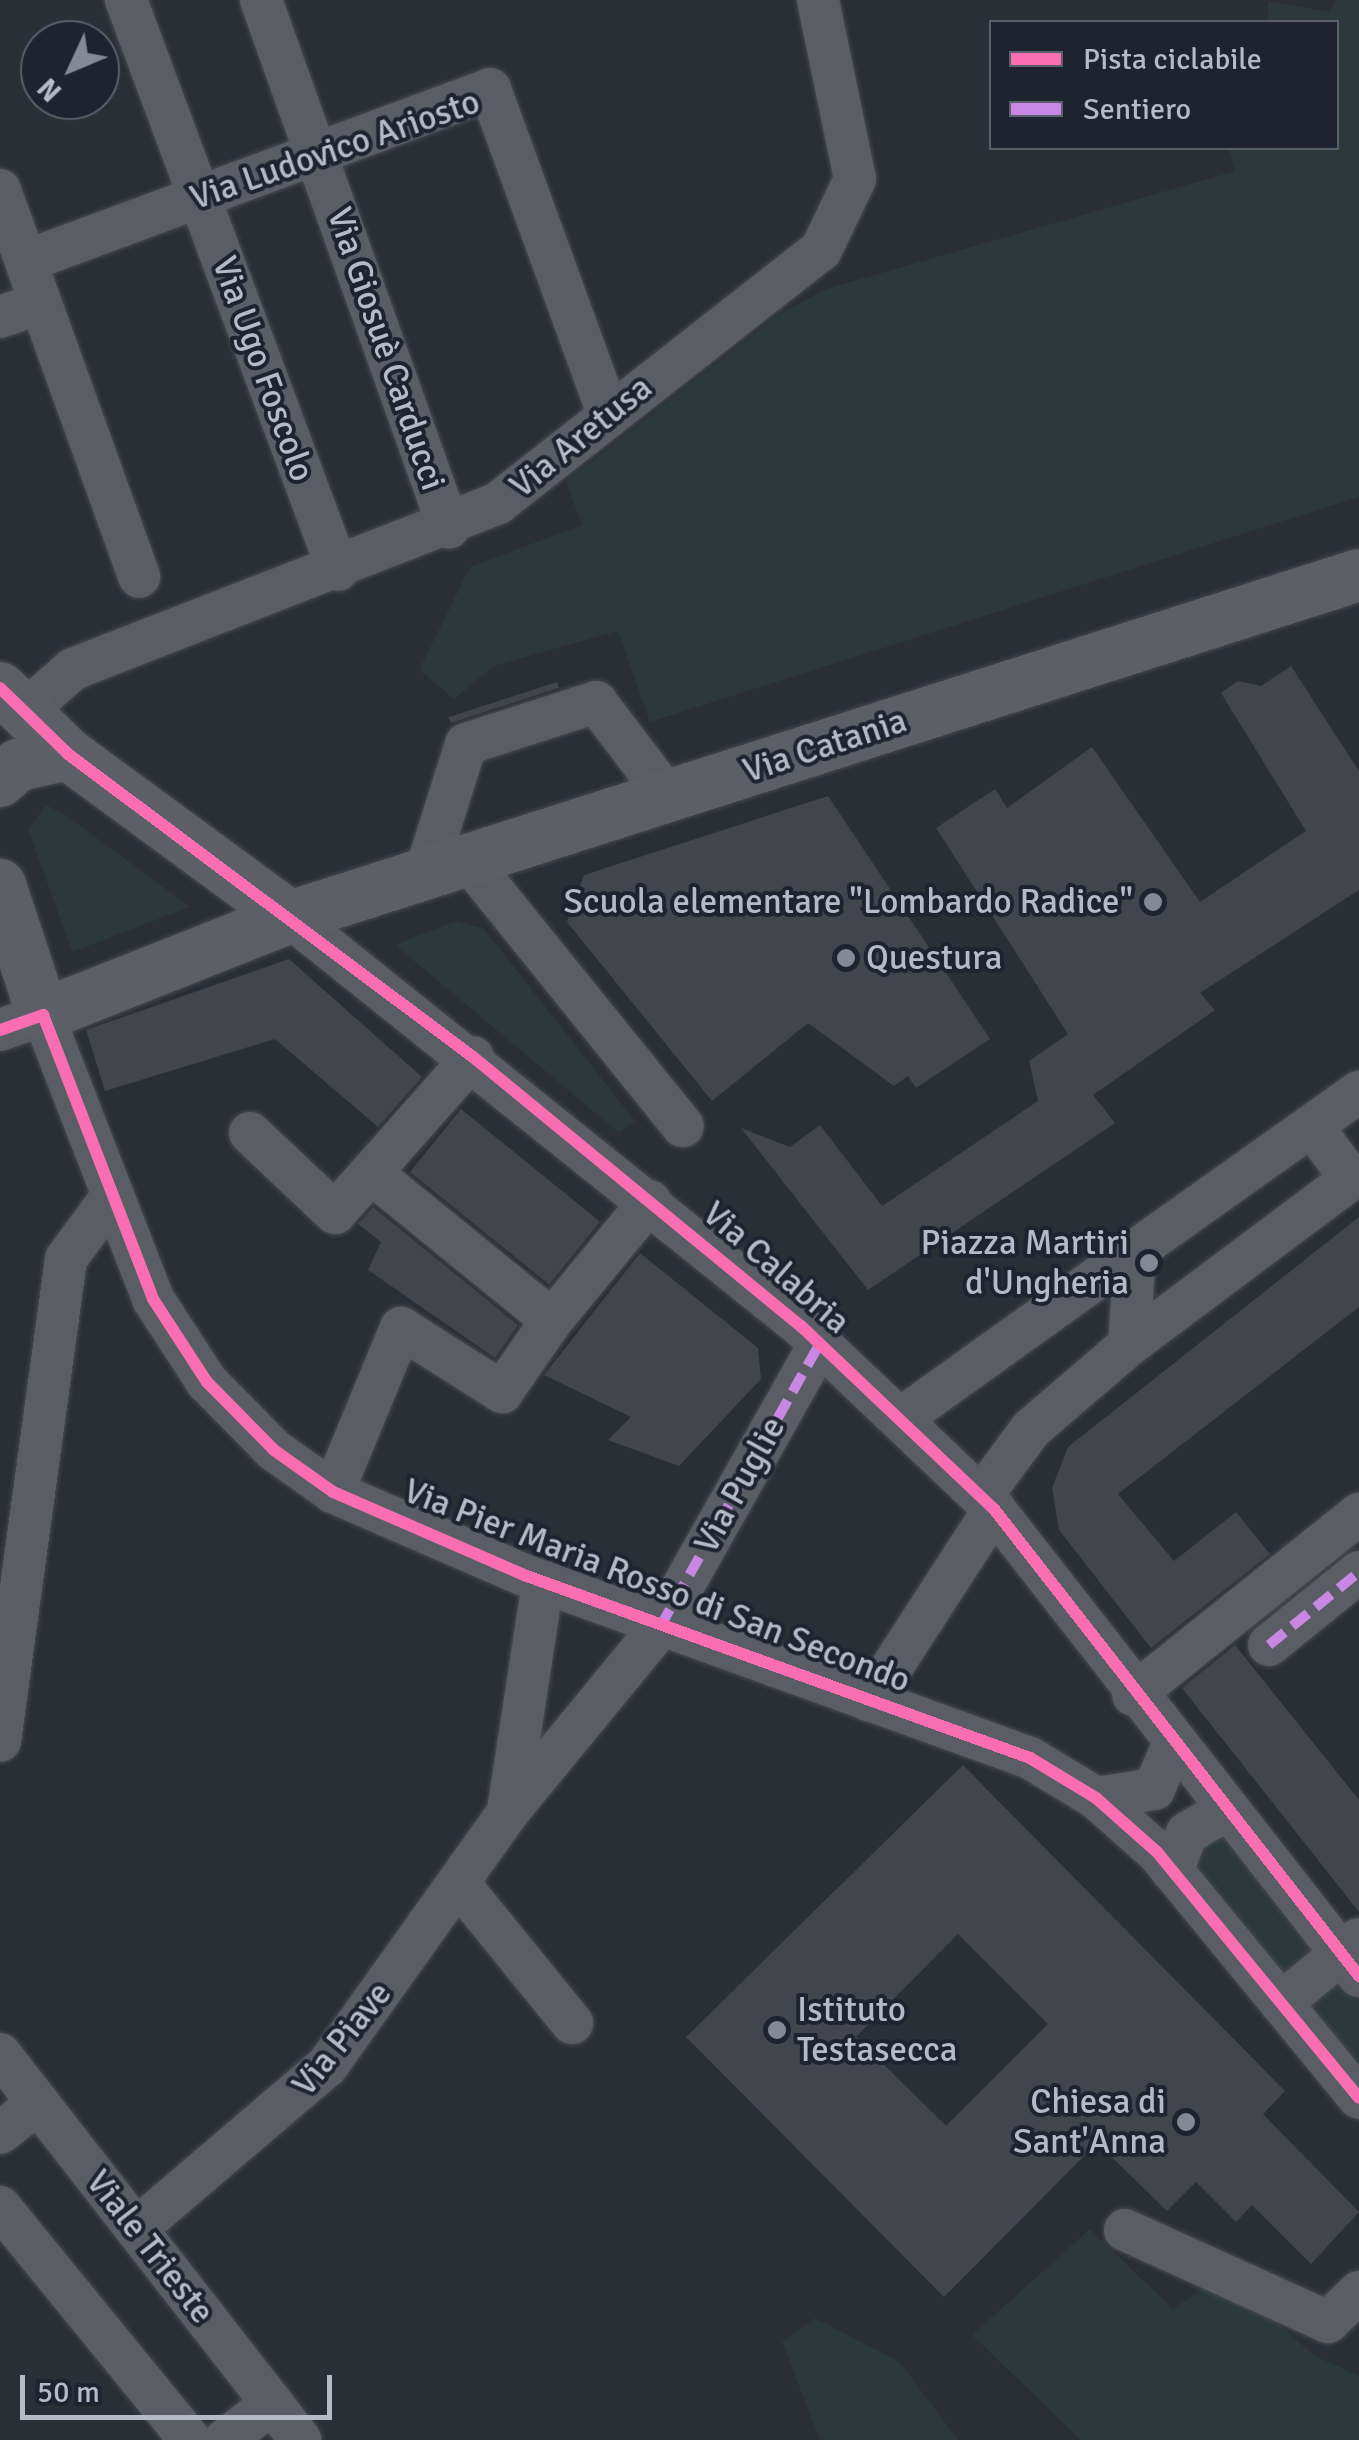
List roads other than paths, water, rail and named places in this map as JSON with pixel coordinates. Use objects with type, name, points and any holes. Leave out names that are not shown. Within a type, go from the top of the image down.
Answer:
[{"type":"main road","name":"Via Catania","points":[[22,1022],[290,917],[1359,575]]},
{"type":"main road","points":[[12,700],[68,754],[290,917]]},
{"type":"main road","points":[[0,781],[18,765],[68,754]]},
{"type":"main road","name":"Via Pier Maria Rosso di San Secondo","points":[[0,885],[22,1022]]},
{"type":"street","name":"Via Ugo Foscolo","points":[[126,0],[338,570]]},
{"type":"street","name":"Via Giosuè Carducci","points":[[261,0],[449,528]]},
{"type":"street","name":"Via Aretusa","points":[[12,700],[72,669],[449,528],[562,460],[609,416],[821,250],[850,204],[854,146],[818,0]]},
{"type":"street","name":"Via Ludovico Ariosto","points":[[26,261],[316,150],[490,89],[609,416]]},
{"type":"street","points":[[0,190],[140,577]]},
{"type":"street","points":[[0,317],[40,303]]},
{"type":"street","points":[[668,796],[596,702],[466,744],[446,867],[683,1126]]},
{"type":"street","name":"Via Calabria","points":[[290,917],[650,1201],[820,1344],[987,1503],[1223,1812],[1353,1956]]},
{"type":"street","name":"Via Pier Maria Rosso di San Secondo","points":[[22,1022],[110,1199],[153,1300],[207,1382],[333,1492],[543,1582],[660,1627],[1030,1758],[1096,1798],[1172,1871],[1359,2098]]},
{"type":"street","points":[[250,1133],[335,1214],[472,1057]]},
{"type":"street","points":[[900,1419],[1359,1092]]},
{"type":"street","points":[[870,1701],[1031,1429],[1130,1345],[1355,1176],[1312,1126]]},
{"type":"street","points":[[370,1173],[552,1320]]},
{"type":"street","points":[[0,1741],[66,1259],[110,1199]]},
{"type":"street","points":[[333,1492],[401,1328],[502,1392],[552,1320],[650,1201]]},
{"type":"street","points":[[1130,1345],[1135,1251]]},
{"type":"street","name":"Via Puglie","points":[[660,1627],[820,1344]]},
{"type":"street","points":[[1096,1798],[1154,1789],[1154,1724],[1359,1514]]},
{"type":"street","points":[[1268,1644],[1359,1572]]},
{"type":"street","name":"Via Piave","points":[[508,1812],[543,1582]]},
{"type":"street","name":"Via Piave","points":[[136,2229],[328,2066],[460,1886],[508,1812],[660,1627]]},
{"type":"street","points":[[1172,1871],[1187,1832],[1223,1812]]},
{"type":"street","points":[[460,1886],[572,2023]]},
{"type":"street","points":[[1281,2003],[1353,1956]]},
{"type":"street","name":"Viale Trieste","points":[[0,2054],[300,2440]]},
{"type":"street","points":[[0,2133],[38,2103]]},
{"type":"street","points":[[0,2207],[190,2440]]},
{"type":"street","points":[[1125,2230],[1328,2322],[1359,2292]]},
{"type":"street","points":[[225,2440],[272,2403]]},
{"type":"place","name":"Scuola elementare \"Lombardo Radice\"","points":[[1153,902]]},
{"type":"place","name":"Questura","points":[[846,958]]},
{"type":"place","name":"Piazza Martiri d'Ungheria","points":[[1149,1263]]},
{"type":"place","name":"Istituto Testasecca","points":[[777,2030]]},
{"type":"place","name":"Chiesa di Sant'Anna","points":[[1186,2122]]}]
